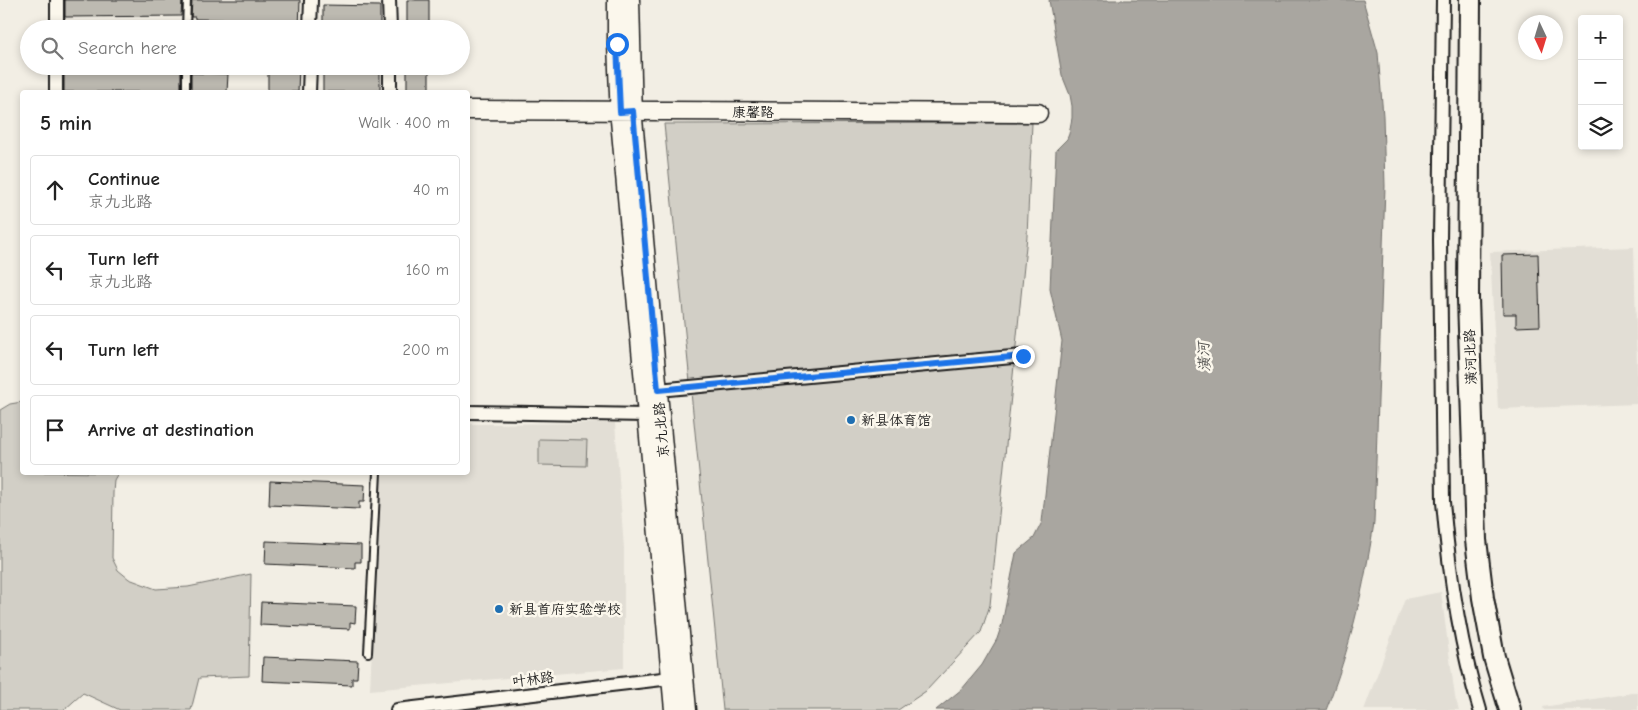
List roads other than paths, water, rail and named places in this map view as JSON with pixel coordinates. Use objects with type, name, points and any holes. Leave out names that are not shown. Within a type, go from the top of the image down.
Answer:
[{"type":"main road","name":"京九北路","points":[[617,0],[647,415],[674,710]]},
{"type":"main road","name":"京九北路","points":[[630,0],[626,112],[658,390],[687,710]]},
{"type":"main road","name":"潢河北路","points":[[1458,0],[1456,299],[1463,541],[1470,601],[1482,660],[1496,710]]},
{"type":"main road","name":"潢河北路","points":[[1470,0],[1468,299],[1476,540],[1483,598],[1494,657],[1510,710]]},
{"type":"main road","name":"康馨路","points":[[470,110],[1038,113]]},
{"type":"street","points":[[56,20],[57,0]]},
{"type":"street","points":[[310,20],[311,0]]},
{"type":"street","points":[[390,0],[390,20]]},
{"type":"street","points":[[1442,0],[1440,240],[1443,502],[1446,542],[1459,623],[1480,710]]},
{"type":"street","points":[[56,75],[56,90]]},
{"type":"street","points":[[309,90],[310,75]]},
{"type":"street","points":[[390,75],[390,90]]},
{"type":"street","points":[[658,390],[1023,356]]},
{"type":"street","points":[[470,412],[647,415]]},
{"type":"street","name":"叶林路","points":[[397,710],[671,678]]},
{"type":"lane","points":[[186,20],[187,0]]},
{"type":"lane","points":[[186,75],[186,90]]},
{"type":"lane","points":[[368,653],[377,475]]},
{"type":"water","name":"潢河","points":[[1049,0],[1363,0],[1378,53],[1383,116],[1385,186],[1374,523],[1366,571],[1355,618],[1335,687],[1326,710],[936,710],[962,689],[982,665],[997,639],[1002,624],[1016,553],[1034,538],[1042,522],[1062,341],[1050,289],[1056,150],[1067,139],[1072,118],[1070,95],[1062,75]]},
{"type":"place","name":"新县体育馆","points":[[851,420]]},
{"type":"place","name":"新县首府实验学校","points":[[499,609]]}]
